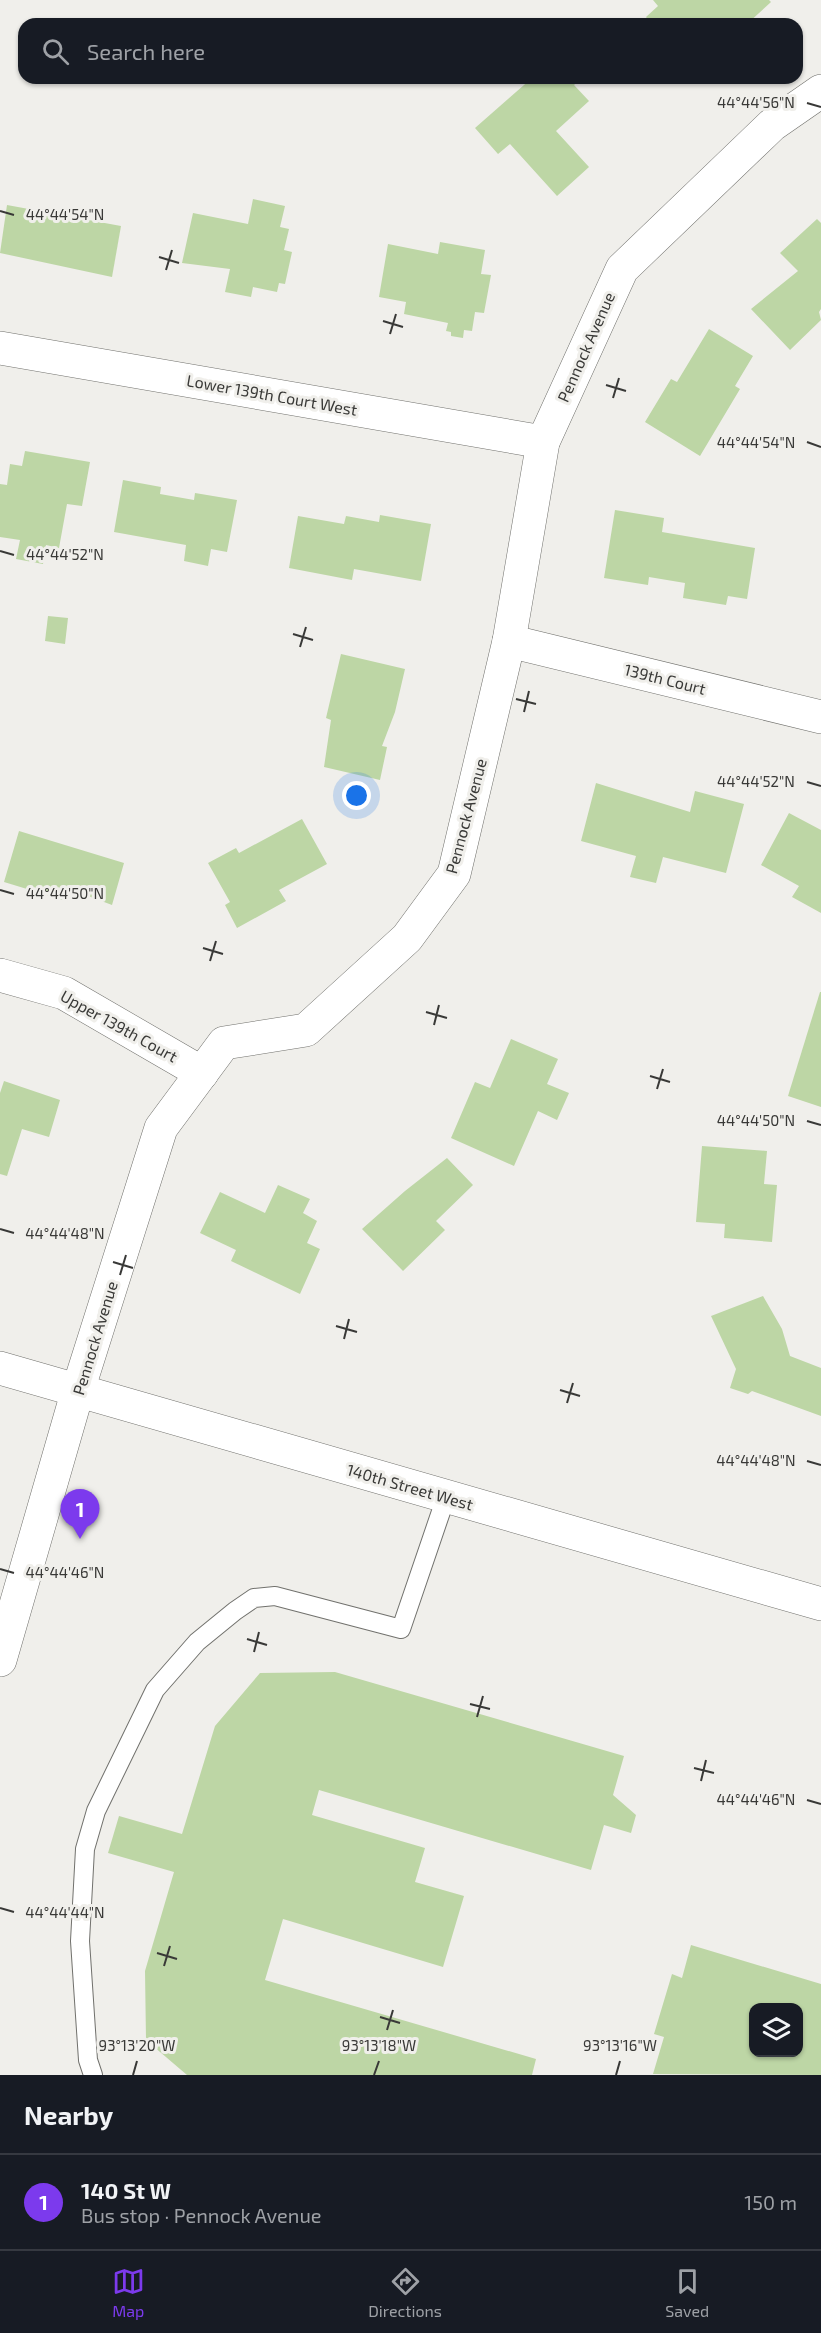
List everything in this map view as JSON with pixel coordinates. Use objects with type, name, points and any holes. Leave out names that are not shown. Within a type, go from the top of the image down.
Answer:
[{"type":"street","name":"Pennock Avenue","points":[[0,1660],[78,1390],[161,1128],[224,1043],[306,1030],[407,938],[454,873],[509,641],[543,442],[622,269],[772,125],[821,91]]},
{"type":"street","name":"Lower 139th Court West","points":[[0,348],[543,442]]},
{"type":"street","name":"139th Court","points":[[509,641],[821,717]]},
{"type":"street","name":"Upper 139th Court","points":[[0,975],[64,993],[202,1073]]},
{"type":"street","name":"140th Street West","points":[[0,1368],[821,1604]]},
{"type":"lane","points":[[93,2075],[88,2060],[81,1962],[85,1849],[96,1812],[155,1690],[197,1642],[255,1598],[275,1596],[401,1629],[446,1497]]},
{"type":"building","points":[[653,0],[769,0],[771,2],[754,18],[647,18],[658,6]]},
{"type":"building","points":[[525,84],[575,84],[589,101],[556,131],[589,167],[557,196],[510,144],[498,154],[475,128]]},
{"type":"building","points":[[253,199],[285,206],[280,227],[289,229],[284,250],[292,252],[285,284],[279,283],[277,292],[253,287],[251,297],[225,292],[230,269],[182,263],[193,213],[248,224]]},
{"type":"building","points":[[7,205],[121,226],[112,277],[0,253]]},
{"type":"building","points":[[817,219],[821,223],[821,309],[819,312],[821,320],[790,350],[751,309],[798,271],[780,253]]},
{"type":"building","points":[[440,242],[485,250],[481,274],[491,275],[484,313],[475,312],[472,331],[464,330],[463,338],[451,336],[451,332],[446,331],[448,323],[404,314],[406,302],[379,297],[388,244],[438,254]]},
{"type":"building","points":[[709,329],[753,356],[735,386],[740,389],[700,456],[645,422],[671,379],[677,382]]},
{"type":"building","points":[[25,451],[90,462],[82,506],[67,504],[59,548],[46,545],[43,564],[16,559],[20,540],[0,537],[0,484],[7,485],[10,464],[22,466]]},
{"type":"building","points":[[123,480],[161,487],[160,494],[194,500],[195,493],[237,500],[227,552],[211,549],[208,566],[184,561],[186,545],[114,532]]},
{"type":"building","points":[[615,510],[664,518],[662,532],[755,548],[747,599],[728,596],[726,605],[683,598],[685,583],[649,577],[648,585],[604,578]]},
{"type":"building","points":[[380,515],[431,524],[421,581],[354,569],[352,580],[289,568],[298,516],[344,524],[346,516],[379,522]]},
{"type":"building","points":[[48,616],[68,618],[65,644],[45,641]]},
{"type":"building","points":[[341,654],[405,669],[395,712],[382,746],[387,747],[380,780],[324,767],[331,720],[326,718]]},
{"type":"building","points":[[596,783],[690,812],[695,791],[744,804],[726,873],[663,857],[656,883],[630,877],[636,856],[581,841]]},
{"type":"building","points":[[789,813],[821,830],[821,913],[792,897],[799,886],[761,865]]},
{"type":"building","points":[[302,819],[327,864],[279,890],[286,901],[237,928],[225,905],[230,902],[208,863],[236,848],[239,853]]},
{"type":"building","points":[[19,831],[124,863],[112,905],[67,888],[63,900],[4,882]]},
{"type":"building","points":[[821,992],[821,1107],[788,1096]]},
{"type":"building","points":[[511,1039],[558,1059],[547,1084],[569,1093],[557,1120],[538,1111],[514,1166],[451,1138],[475,1082],[490,1088]]},
{"type":"building","points":[[4,1081],[60,1100],[49,1137],[22,1129],[7,1176],[0,1174],[0,1093]]},
{"type":"building","points":[[702,1146],[767,1151],[764,1184],[777,1185],[772,1242],[724,1238],[725,1224],[696,1222]]},
{"type":"building","points":[[447,1158],[473,1185],[436,1221],[445,1230],[403,1271],[362,1229]]},
{"type":"building","points":[[278,1185],[310,1199],[303,1213],[317,1221],[307,1243],[320,1249],[300,1294],[231,1261],[236,1250],[200,1233],[220,1192],[265,1213]]},
{"type":"building","points":[[763,1296],[782,1329],[790,1356],[821,1368],[821,1416],[752,1391],[748,1394],[730,1388],[736,1369],[711,1316]]},
{"type":"building","points":[[335,1672],[624,1756],[613,1795],[636,1815],[631,1833],[604,1825],[591,1870],[319,1790],[312,1815],[425,1848],[415,1882],[464,1896],[443,1967],[283,1919],[265,1980],[536,2059],[532,2075],[187,2075],[146,2040],[145,1971],[174,1872],[108,1853],[119,1816],[182,1834],[215,1726],[260,1673]]},
{"type":"building","points":[[691,1945],[821,1984],[821,2075],[653,2074],[664,2037],[654,2034],[672,1974],[682,1978]]},
{"type":"place","name":"140 St W","points":[[80,1539]]}]
